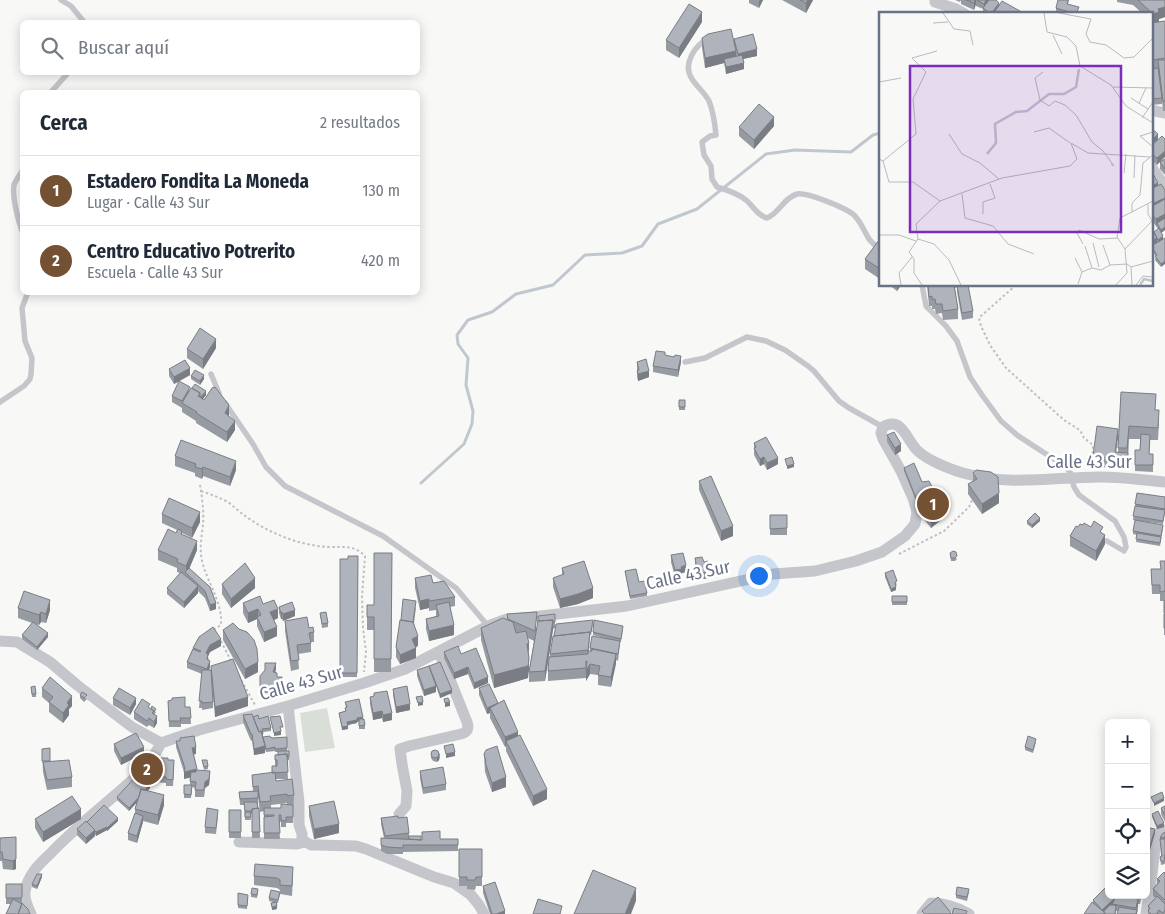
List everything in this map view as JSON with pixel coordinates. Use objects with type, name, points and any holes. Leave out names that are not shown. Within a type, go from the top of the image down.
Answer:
[{"type":"street","points":[[934,0],[961,12]]},
{"type":"street","points":[[1152,110],[1165,113]]},
{"type":"street","points":[[1152,168],[1165,187]]},
{"type":"street","name":"Calle 43 Sur","points":[[161,743],[405,669],[488,626],[507,619],[627,606],[773,574],[815,571],[856,561],[882,552],[905,536],[915,524],[917,512],[901,471],[882,439],[881,432],[883,427],[889,424],[900,427],[918,451],[930,459],[966,474],[1002,480],[1093,477],[1165,482]]},
{"type":"street","points":[[0,641],[17,642],[50,662],[118,717],[161,743],[157,752],[143,770],[66,837],[33,872],[25,892],[26,903],[31,914]]},
{"type":"street","points":[[399,814],[406,806],[407,791],[400,750],[409,746],[466,733],[468,730],[467,722],[439,652]]},
{"type":"street","points":[[239,842],[297,844],[302,840],[288,706]]},
{"type":"street","points":[[1146,914],[1156,840],[1163,831]]},
{"type":"street","points":[[302,840],[311,845],[356,846],[454,884],[471,895],[484,914]]},
{"type":"street","points":[[922,914],[930,903],[943,903],[969,914]]},
{"type":"lane","points":[[62,0],[72,6],[82,20]]},
{"type":"lane","points":[[714,35],[702,41],[694,50],[689,64],[692,80],[709,100],[715,124],[716,135],[710,136],[702,142],[704,155],[711,166],[712,179],[717,187],[734,192],[755,208],[762,217],[767,218],[775,214],[789,198],[798,194],[834,204],[856,216],[869,240],[879,248]]},
{"type":"lane","points":[[53,90],[65,75]]},
{"type":"lane","points":[[20,174],[14,184],[20,226]]},
{"type":"lane","points":[[922,286],[926,306],[946,326],[957,341],[970,377],[1001,421],[1017,435],[1066,467],[1070,472],[1074,487],[1079,495],[1116,521],[1124,537],[1126,547],[1124,551],[1107,541]]},
{"type":"lane","points":[[0,402],[24,386],[30,378],[32,358],[25,342],[22,308],[27,295]]},
{"type":"lane","points":[[685,362],[705,358],[747,337],[766,342],[785,350],[808,366],[839,401],[883,427]]},
{"type":"lane","points":[[211,374],[218,391],[266,467],[285,486],[383,536],[456,588],[488,626]]},
{"type":"path","points":[[1015,286],[979,318],[981,326],[990,345],[1006,368],[1064,420],[1078,429],[1084,438],[1093,445],[1093,477]]},
{"type":"path","points":[[200,485],[203,523],[201,555],[207,576],[219,604],[222,618],[221,625],[213,630],[216,634]]},
{"type":"path","points":[[201,491],[228,502],[261,527],[283,537],[305,544],[348,547],[360,550],[365,556],[362,597],[366,652],[364,683]]},
{"type":"path","points":[[897,555],[944,531],[969,507],[974,497]]},
{"type":"path","points":[[218,638],[232,663]]},
{"type":"path","points":[[237,672],[260,714]]},
{"type":"shaded area","points":[[327,708],[335,748],[305,752],[300,713]]},
{"type":"building","points":[[977,0],[986,0],[984,4]]},
{"type":"building","points":[[989,0],[996,0],[999,3],[992,12],[988,12],[983,8]]},
{"type":"building","points":[[1058,0],[1068,0],[1067,4],[1079,7],[1077,12],[1056,8]]},
{"type":"building","points":[[1138,0],[1165,0],[1165,7],[1158,9],[1159,12],[1153,14]]},
{"type":"building","points":[[1002,1],[1020,11],[1020,12],[994,12]]},
{"type":"building","points":[[689,4],[702,12],[679,48],[666,40]]},
{"type":"building","points":[[1165,21],[1165,58],[1153,60],[1152,23]]},
{"type":"building","points":[[731,29],[736,51],[705,58],[702,38],[708,34]]},
{"type":"building","points":[[753,34],[757,49],[738,54],[734,39]]},
{"type":"building","points":[[742,55],[744,63],[726,67],[724,59]]},
{"type":"building","points":[[1158,60],[1165,60],[1165,101],[1163,101]]},
{"type":"building","points":[[1158,68],[1162,98],[1152,99],[1152,69]]},
{"type":"building","points":[[759,104],[774,117],[754,140],[739,127]]},
{"type":"building","points":[[1152,129],[1158,134],[1152,140]]},
{"type":"building","points":[[1162,136],[1165,139],[1165,151],[1157,158],[1152,154],[1152,145]]},
{"type":"building","points":[[1165,159],[1165,169],[1160,162]]},
{"type":"building","points":[[1152,172],[1158,183],[1152,186]]},
{"type":"building","points":[[1161,184],[1165,190],[1165,198],[1154,203],[1152,202],[1152,188]]},
{"type":"building","points":[[1165,199],[1165,214],[1156,219],[1152,214],[1152,206]]},
{"type":"building","points":[[1165,218],[1165,227],[1161,230],[1157,223]]},
{"type":"building","points":[[1159,228],[1163,236],[1158,240],[1154,232]]},
{"type":"building","points":[[1152,229],[1157,238],[1152,240]]},
{"type":"building","points":[[1165,238],[1165,261],[1161,264],[1155,256],[1157,255],[1152,245]]},
{"type":"building","points":[[879,240],[879,268],[865,259]]},
{"type":"building","points":[[928,286],[954,286],[958,309],[943,311],[942,304],[936,304],[932,296],[929,297]]},
{"type":"building","points":[[957,286],[968,286],[973,311],[962,313]]},
{"type":"building","points":[[200,328],[216,339],[203,359],[187,349]]},
{"type":"building","points":[[656,351],[665,352],[665,355],[674,357],[675,355],[681,356],[678,370],[653,366]]},
{"type":"building","points":[[646,359],[649,371],[638,374],[637,362]]},
{"type":"building","points":[[185,360],[190,368],[174,377],[169,369]]},
{"type":"building","points":[[195,370],[204,375],[200,381],[191,376]]},
{"type":"building","points":[[179,381],[190,387],[182,401],[172,396]]},
{"type":"building","points":[[195,384],[206,391],[201,397],[200,393],[192,388]]},
{"type":"building","points":[[215,387],[229,405],[225,413],[235,421],[227,432],[182,403],[191,388],[200,393],[198,396],[204,400],[212,388]]},
{"type":"building","points":[[1121,392],[1156,394],[1155,410],[1159,410],[1158,428],[1129,426],[1127,448],[1118,448]]},
{"type":"building","points":[[679,400],[685,400],[685,407],[679,407]]},
{"type":"building","points":[[1097,426],[1118,429],[1115,452],[1128,453],[1127,461],[1093,456]]},
{"type":"building","points":[[894,432],[901,444],[895,448],[887,435]]},
{"type":"building","points":[[1141,434],[1150,435],[1149,454],[1153,454],[1153,465],[1135,465],[1135,450],[1140,450]]},
{"type":"building","points":[[766,437],[778,458],[767,463],[764,457],[760,459],[754,448],[756,447],[754,443]]},
{"type":"building","points":[[181,440],[236,461],[230,477],[203,467],[202,469],[195,467],[196,464],[175,456]]},
{"type":"building","points":[[792,457],[794,464],[787,466],[785,459]]},
{"type":"building","points":[[914,463],[922,482],[929,481],[934,491],[916,498],[904,468]]},
{"type":"building","points":[[976,470],[991,472],[998,477],[999,493],[982,504],[968,484],[977,479],[973,473]]},
{"type":"building","points":[[711,476],[733,526],[721,531],[699,481]]},
{"type":"building","points":[[938,490],[944,505],[936,507],[935,505],[927,509],[921,498]]},
{"type":"building","points":[[1137,493],[1165,497],[1165,509],[1135,504]]},
{"type":"building","points":[[169,498],[200,512],[192,528],[162,514]]},
{"type":"building","points":[[935,505],[941,514],[931,522],[923,511]]},
{"type":"building","points":[[1135,506],[1165,510],[1163,521],[1133,516]]},
{"type":"building","points":[[1035,513],[1040,518],[1032,525],[1027,521]]},
{"type":"building","points":[[770,515],[787,515],[787,528],[770,529]]},
{"type":"building","points":[[1135,520],[1163,525],[1161,536],[1133,531]]},
{"type":"building","points":[[1094,521],[1103,527],[1100,532],[1105,535],[1096,551],[1070,536],[1076,526],[1078,527],[1084,523],[1091,527]]},
{"type":"building","points":[[168,529],[176,533],[178,529],[182,531],[181,534],[197,541],[186,566],[177,562],[178,559],[158,550]]},
{"type":"building","points":[[1137,533],[1161,537],[1160,543],[1136,539]]},
{"type":"building","points":[[956,552],[957,556],[951,558],[950,553]]},
{"type":"building","points":[[374,553],[392,553],[391,659],[374,659],[374,617],[367,617],[367,605],[374,605]]},
{"type":"building","points":[[683,553],[686,565],[681,567],[682,569],[675,570],[671,555]]},
{"type":"building","points":[[348,556],[358,556],[357,673],[340,673],[340,559],[348,559]]},
{"type":"building","points":[[702,557],[704,562],[708,561],[710,568],[708,572],[698,574],[695,558]]},
{"type":"building","points":[[584,561],[593,588],[560,599],[553,578],[564,574],[562,568]]},
{"type":"building","points":[[1160,561],[1165,561],[1165,591],[1160,592],[1160,585],[1152,585],[1151,569],[1161,569]]},
{"type":"building","points":[[245,563],[255,578],[231,599],[222,584]]},
{"type":"building","points":[[189,568],[210,587],[216,603],[210,605],[205,591],[185,572]]},
{"type":"building","points":[[636,569],[639,582],[644,581],[647,593],[630,596],[625,571]]},
{"type":"building","points":[[893,570],[897,581],[895,582],[896,587],[891,589],[885,573]]},
{"type":"building","points":[[181,572],[198,586],[184,602],[167,588]]},
{"type":"building","points":[[431,575],[433,583],[444,581],[455,597],[420,601],[415,578]]},
{"type":"building","points":[[24,591],[50,600],[46,614],[41,612],[39,615],[18,608]]},
{"type":"building","points":[[260,596],[263,604],[274,600],[278,609],[270,612],[277,627],[264,632],[257,617],[261,615],[258,609],[248,613],[243,603]]},
{"type":"building","points":[[892,596],[907,596],[907,602],[892,602]]},
{"type":"building","points":[[403,599],[416,601],[413,622],[401,620]]},
{"type":"building","points":[[292,602],[295,610],[281,613],[279,607]]},
{"type":"building","points":[[449,602],[454,625],[429,631],[426,619],[439,616],[436,605]]},
{"type":"building","points":[[326,612],[328,623],[322,624],[320,613]]},
{"type":"building","points":[[537,612],[535,631],[508,619],[507,614]]},
{"type":"building","points":[[555,614],[555,622],[552,622],[553,620],[538,621],[538,616]]},
{"type":"building","points":[[307,617],[309,628],[313,627],[314,632],[309,633],[311,643],[297,645],[299,660],[291,661],[285,621]]},
{"type":"building","points":[[503,618],[513,622],[516,633],[526,631],[529,643],[527,644],[528,666],[494,675],[481,628]]},
{"type":"building","points":[[400,620],[413,622],[418,636],[412,639],[416,648],[400,655],[396,647]]},
{"type":"building","points":[[553,620],[545,671],[529,672],[538,621]]},
{"type":"building","points":[[593,620],[591,632],[554,636],[556,624]]},
{"type":"building","points":[[594,620],[623,626],[621,639],[593,632]]},
{"type":"building","points":[[33,622],[48,633],[37,647],[22,635]]},
{"type":"building","points":[[233,623],[239,629],[247,632],[254,640],[257,649],[258,662],[245,669],[223,630]]},
{"type":"building","points":[[213,627],[221,639],[210,645],[206,653],[208,654],[207,659],[210,661],[207,669],[187,662],[193,649],[201,651],[193,648],[199,637]]},
{"type":"building","points":[[590,632],[588,650],[550,654],[553,636]]},
{"type":"building","points":[[592,636],[620,641],[618,654],[590,648]]},
{"type":"building","points":[[458,646],[461,654],[476,648],[488,677],[474,683],[468,667],[454,673],[444,652]]},
{"type":"building","points":[[592,649],[616,654],[611,677],[598,675],[600,666],[590,664],[586,671],[587,661],[586,668],[548,671],[549,657],[588,654],[588,651],[592,651]]},
{"type":"building","points":[[233,659],[248,697],[215,707],[211,666]]},
{"type":"building","points":[[440,662],[452,690],[440,694],[429,666]]},
{"type":"building","points":[[265,663],[276,663],[273,672],[277,673],[277,677],[282,677],[282,688],[260,687],[260,676],[265,670]]},
{"type":"building","points":[[429,666],[436,686],[424,690],[417,670]]},
{"type":"building","points":[[202,670],[211,670],[213,702],[202,703],[202,701],[199,701]]},
{"type":"building","points":[[50,677],[72,696],[67,703],[69,705],[63,713],[49,702],[53,697],[42,688]]},
{"type":"building","points":[[489,684],[498,703],[487,708],[479,688]]},
{"type":"building","points":[[35,686],[36,694],[32,694],[31,687]]},
{"type":"building","points":[[407,686],[410,704],[396,707],[393,689]]},
{"type":"building","points":[[119,688],[136,698],[130,708],[113,698]]},
{"type":"building","points":[[387,691],[392,713],[383,715],[382,711],[373,713],[370,697],[374,696],[374,693]]},
{"type":"building","points":[[82,692],[87,695],[84,698],[80,695]]},
{"type":"building","points":[[422,696],[423,702],[418,703],[416,697]]},
{"type":"building","points":[[185,697],[185,707],[190,707],[191,718],[180,718],[181,721],[169,721],[168,701],[172,700],[172,698]]},
{"type":"building","points":[[448,698],[450,702],[445,703],[444,699]]},
{"type":"building","points":[[142,699],[150,704],[148,707],[157,716],[154,722],[149,718],[147,721],[134,712]]},
{"type":"building","points":[[359,699],[363,717],[347,722],[348,726],[342,727],[339,713],[346,711],[345,702]]},
{"type":"building","points":[[504,700],[518,732],[505,737],[490,708]]},
{"type":"building","points":[[252,714],[259,732],[261,731],[265,746],[254,749],[252,734],[243,715]]},
{"type":"building","points":[[258,715],[259,719],[268,716],[271,728],[262,729],[263,734],[261,731],[259,732],[253,717]]},
{"type":"building","points":[[280,716],[283,727],[280,727],[281,731],[274,733],[270,717]]},
{"type":"building","points":[[359,719],[364,719],[365,725],[359,726]]},
{"type":"building","points":[[136,733],[144,747],[121,758],[114,744]]},
{"type":"building","points":[[520,735],[547,789],[533,796],[506,741]]},
{"type":"building","points":[[194,736],[196,747],[192,748],[197,769],[184,772],[185,768],[176,741],[180,741],[180,738]]},
{"type":"building","points":[[270,736],[273,738],[287,737],[287,748],[275,749],[275,747],[266,749],[263,737]]},
{"type":"building","points":[[1028,736],[1036,739],[1033,750],[1025,747]]},
{"type":"building","points":[[453,744],[455,752],[446,754],[444,746]]},
{"type":"building","points":[[497,746],[506,777],[492,783],[484,754],[486,750]]},
{"type":"building","points":[[50,748],[50,761],[42,761],[42,749]]},
{"type":"building","points":[[435,750],[439,754],[435,758],[431,754]]},
{"type":"building","points":[[278,751],[289,751],[289,757],[287,757],[287,754],[278,755]]},
{"type":"building","points":[[287,754],[288,772],[272,773],[272,766],[277,766],[275,755]]},
{"type":"building","points":[[158,758],[174,760],[173,780],[156,776]]},
{"type":"building","points":[[69,760],[72,777],[47,780],[43,762]]},
{"type":"building","points":[[202,760],[207,760],[208,766],[204,767]]},
{"type":"building","points":[[443,767],[446,784],[423,788],[420,771]]},
{"type":"building","points":[[196,770],[210,771],[204,790],[195,790],[196,782],[190,781],[191,772],[196,772]]},
{"type":"building","points":[[275,772],[276,781],[292,779],[294,795],[270,796],[271,801],[260,802],[258,786],[253,787],[252,775]]},
{"type":"building","points":[[138,774],[150,785],[145,790],[141,789],[139,797],[129,808],[117,797]]},
{"type":"building","points":[[184,785],[192,785],[191,795],[184,794]]},
{"type":"building","points":[[141,789],[164,795],[158,815],[135,809]]},
{"type":"building","points":[[258,791],[258,798],[240,799],[239,792]]},
{"type":"building","points":[[1162,792],[1164,798],[1154,803],[1151,797]]},
{"type":"building","points":[[72,796],[81,809],[43,832],[35,819]]},
{"type":"building","points":[[334,801],[339,824],[314,829],[309,806]]},
{"type":"building","points":[[244,802],[257,802],[258,808],[252,809],[252,811],[245,811]]},
{"type":"building","points":[[281,804],[293,805],[293,817],[286,817],[286,821],[281,820],[281,815],[279,815],[280,833],[264,833],[264,817],[274,815],[264,815],[264,808],[281,808]]},
{"type":"building","points":[[104,805],[118,818],[107,828],[96,832],[87,822]]},
{"type":"building","points":[[1165,806],[1165,815],[1161,808]]},
{"type":"building","points":[[207,808],[218,810],[216,828],[205,827]]},
{"type":"building","points":[[259,808],[260,832],[252,832],[252,809]]},
{"type":"building","points":[[229,810],[241,810],[241,832],[229,832]]},
{"type":"building","points":[[1158,811],[1164,823],[1157,826],[1152,814]]},
{"type":"building","points":[[245,812],[250,812],[251,817],[245,817]]},
{"type":"building","points":[[135,813],[143,816],[137,836],[128,833]]},
{"type":"building","points":[[398,816],[398,818],[407,817],[409,833],[385,836],[381,818]]},
{"type":"building","points":[[86,821],[95,830],[86,838],[77,829]]},
{"type":"building","points":[[1150,828],[1155,829],[1150,846]]},
{"type":"building","points":[[440,831],[440,839],[458,839],[458,845],[403,845],[403,848],[381,845],[381,838],[422,840],[422,832]]},
{"type":"building","points":[[1165,832],[1165,837],[1160,838],[1162,834]]},
{"type":"building","points":[[408,836],[421,836],[421,840],[409,839]]},
{"type":"building","points":[[16,837],[16,859],[13,861],[3,859],[2,852],[0,852],[0,838]]},
{"type":"building","points":[[1160,839],[1165,839],[1165,861],[1161,861],[1160,857],[1162,856]]},
{"type":"building","points":[[459,849],[482,849],[482,877],[476,877],[475,880],[467,880],[467,877],[459,877]]},
{"type":"building","points":[[255,864],[293,867],[292,886],[280,885],[280,880],[277,878],[254,876]]},
{"type":"building","points":[[593,870],[636,888],[625,914],[574,914]]},
{"type":"building","points":[[1164,872],[1165,900],[1153,889],[1160,881],[1157,879]]},
{"type":"building","points":[[37,874],[42,874],[37,886],[32,884]]},
{"type":"building","points":[[495,882],[505,911],[492,914],[483,886]]},
{"type":"building","points":[[6,884],[22,884],[22,897],[6,898]]},
{"type":"building","points":[[957,887],[969,889],[967,897],[956,895]]},
{"type":"building","points":[[252,888],[258,889],[257,895],[251,894]]},
{"type":"building","points":[[1105,888],[1105,899],[1114,899],[1102,910],[1093,900]]},
{"type":"building","points":[[271,890],[280,892],[278,900],[269,898]]},
{"type":"building","points":[[238,893],[248,895],[247,906],[238,905]]},
{"type":"building","points":[[1157,896],[1165,904],[1165,910],[1163,913],[1159,910],[1158,914],[1151,914],[1148,911],[1150,908],[1148,906]]},
{"type":"building","points":[[938,897],[951,914],[925,914],[922,911]]},
{"type":"building","points":[[13,899],[22,904],[18,914],[6,914]]},
{"type":"building","points":[[538,899],[562,906],[560,914],[533,914]]},
{"type":"building","points":[[1115,899],[1138,899],[1136,908],[1112,904]]},
{"type":"building","points":[[276,902],[277,906],[272,907],[271,903]]},
{"type":"building","points":[[1092,902],[1104,912],[1104,914],[1084,914]]},
{"type":"building","points":[[22,903],[28,909],[30,914],[18,914]]},
{"type":"building","points":[[1110,905],[1116,905],[1115,914],[1105,914],[1104,911]]},
{"type":"building","points":[[1119,907],[1137,910],[1136,914],[1117,914]]},
{"type":"building","points":[[954,908],[967,911],[966,914],[952,914]]},
{"type":"waterway","points":[[421,483],[464,444],[472,424],[473,411],[466,385],[468,358],[458,344],[457,335],[468,320],[492,312],[516,294],[553,285],[585,255],[622,253],[642,246],[658,224],[697,209],[766,154],[795,150],[851,152],[873,135],[879,133]]},
{"type":"place","name":"Estadero Fondita La Moneda","points":[[933,504]]},
{"type":"place","name":"Centro Educativo Potrerito","points":[[147,769]]}]
